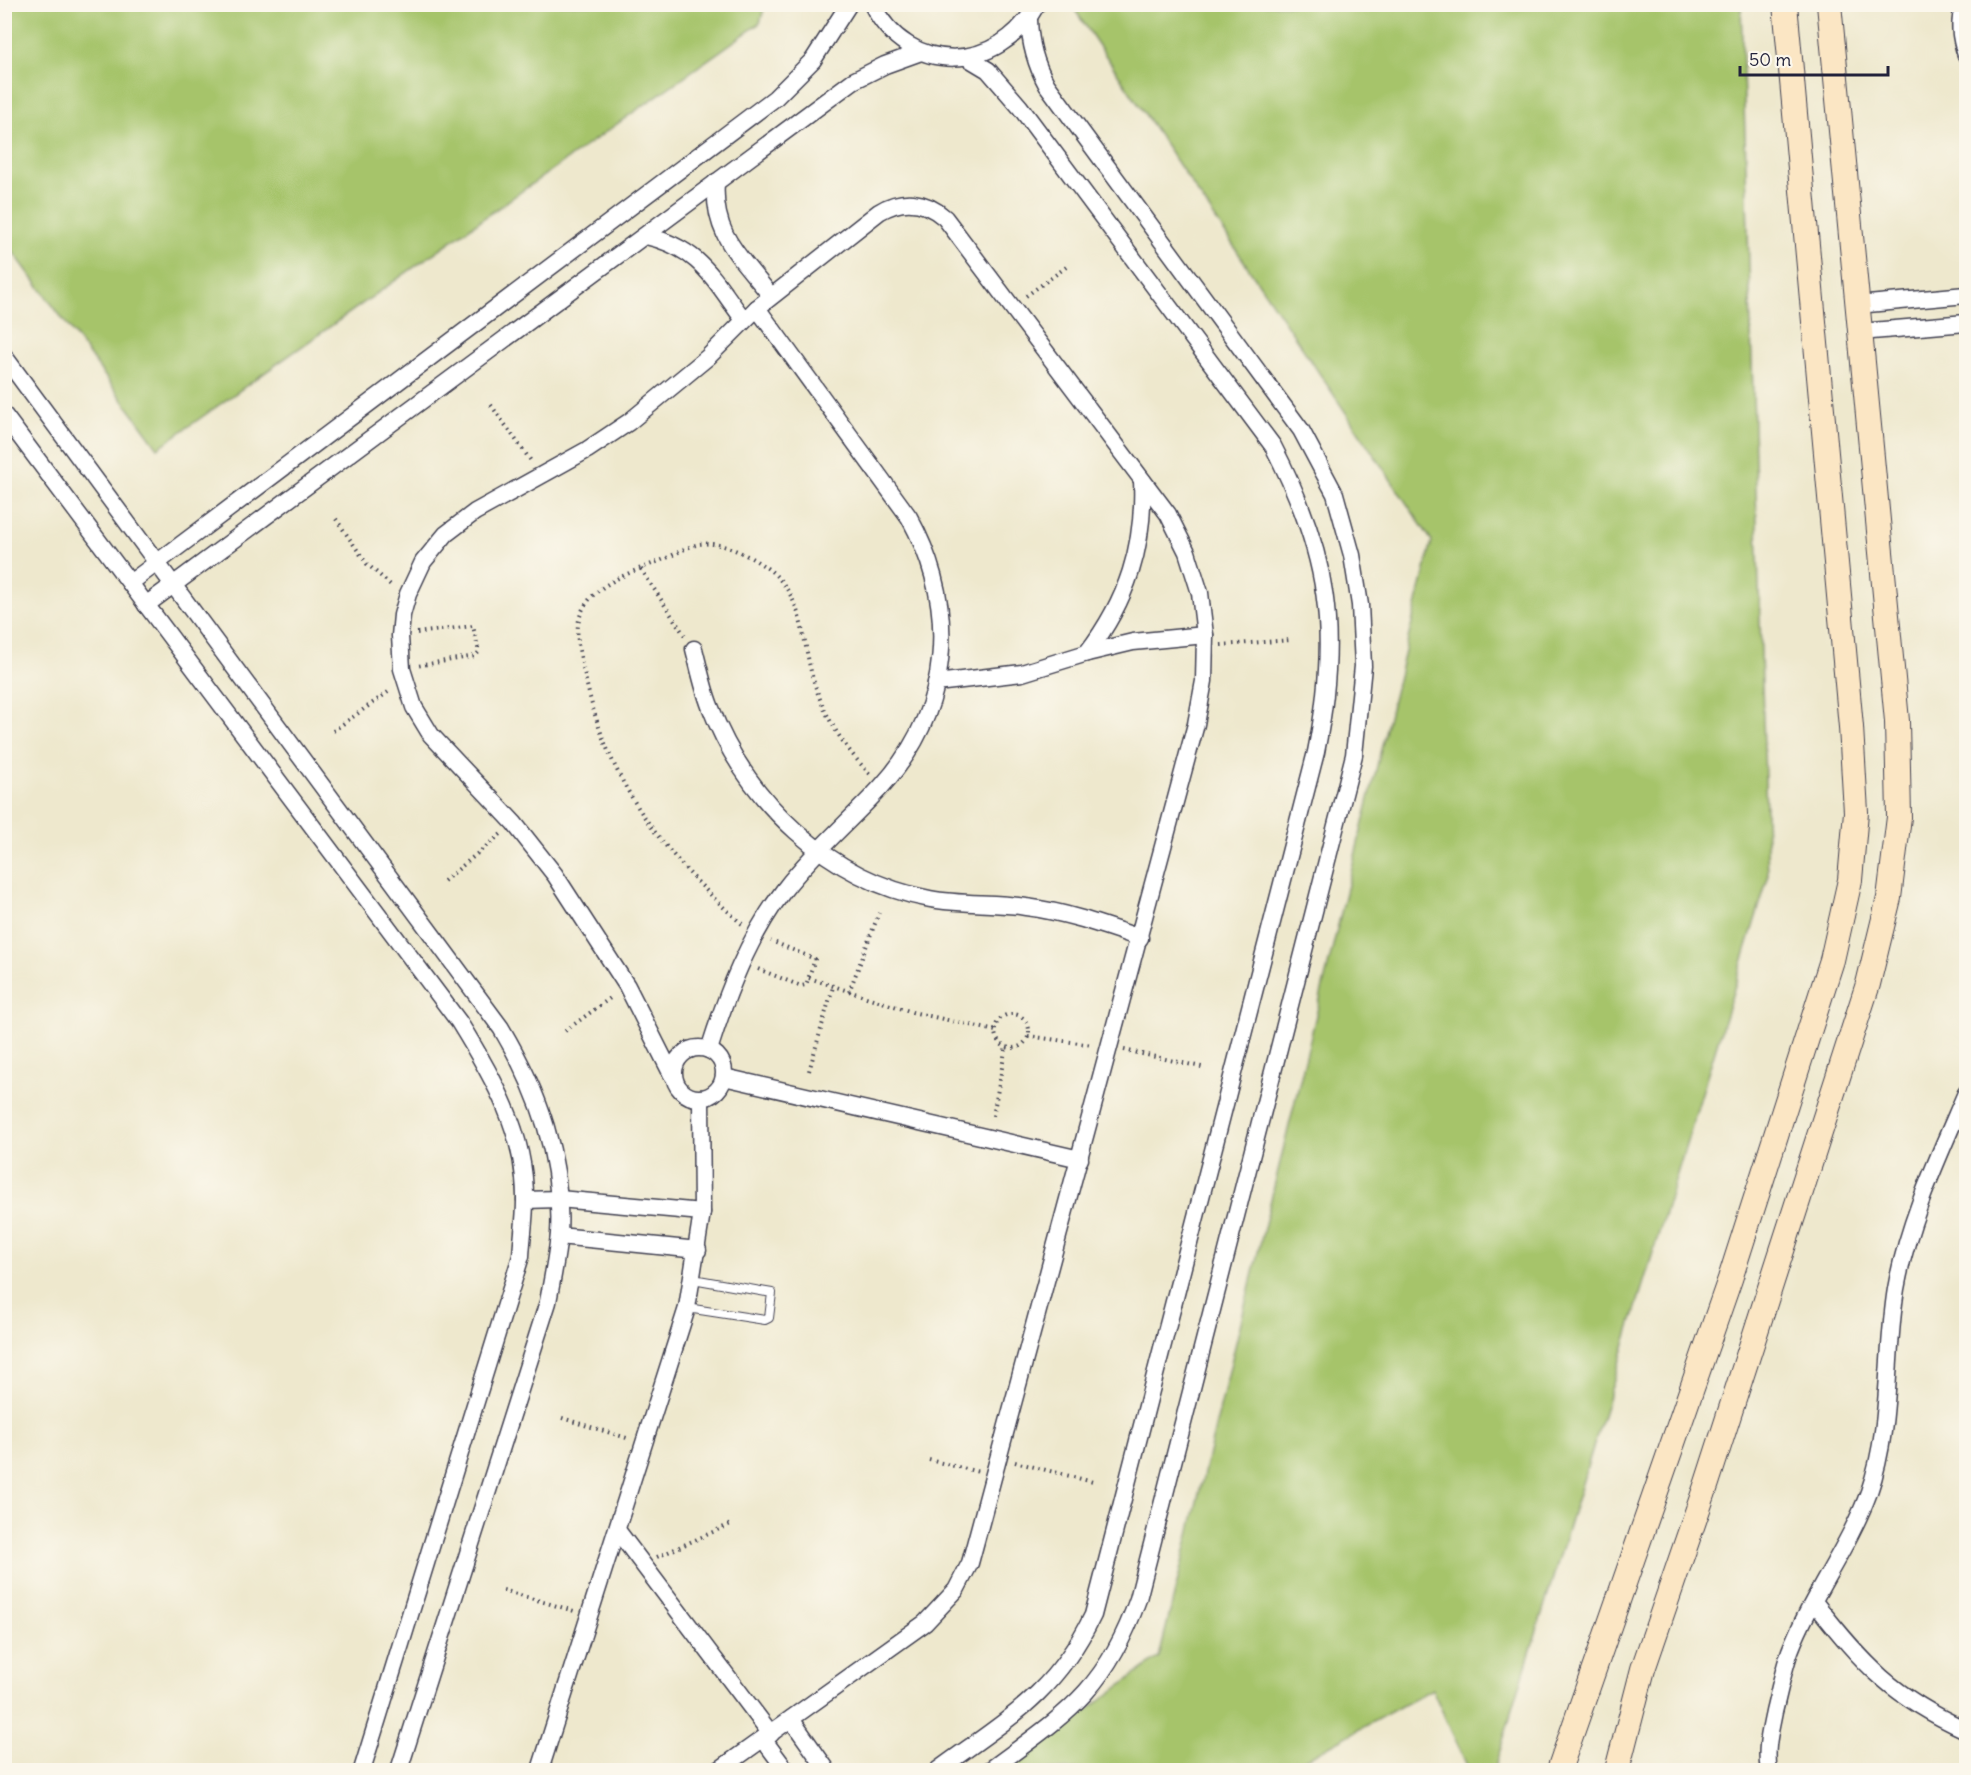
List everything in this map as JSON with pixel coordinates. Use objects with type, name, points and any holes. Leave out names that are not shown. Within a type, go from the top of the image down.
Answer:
[{"type":"street","points":[[130,583],[776,98],[813,60],[849,4]]},
{"type":"street","points":[[872,4],[880,20],[898,39],[921,52],[944,58],[968,58],[991,51],[1012,38],[1029,20],[1037,4]]},
{"type":"street","points":[[1559,1770],[1730,1279],[1832,960],[1850,880],[1856,812],[1851,726],[1785,4]]},
{"type":"street","points":[[1617,1770],[1643,1669],[1707,1483],[1855,1027],[1889,898],[1899,817],[1897,721],[1829,4]]},
{"type":"street","points":[[1964,4],[1960,16],[1960,37],[1966,55]]},
{"type":"street","points":[[990,1770],[1084,1696],[1108,1667],[1126,1634],[1138,1599],[1354,755],[1363,666],[1360,605],[1352,555],[1330,485],[1301,430],[1047,85],[1036,65],[1030,43],[1029,20]]},
{"type":"street","points":[[146,604],[853,81],[885,65],[921,52]]},
{"type":"street","points":[[938,1770],[1036,1698],[1059,1673],[1079,1645],[1093,1615],[1316,752],[1327,700],[1330,648],[1326,595],[1315,543],[1297,493],[1273,446],[1015,100],[988,70],[968,58]]},
{"type":"street","points":[[716,182],[716,212],[724,235],[771,296]]},
{"type":"street","points":[[672,1075],[678,1058],[684,1052],[700,1048],[709,1050],[721,1061],[724,1077],[716,1091],[701,1098],[686,1095],[672,1075],[627,986],[555,875],[514,823],[431,735],[414,707],[403,674],[400,636],[408,594],[423,562],[446,534],[475,512],[587,450],[662,397],[708,357],[771,296],[879,212],[888,206],[908,202],[929,206],[945,218],[1168,514],[1187,552],[1200,593],[1205,641],[1204,681],[1196,724],[1140,938],[970,1563],[947,1602],[925,1623],[720,1770]]},
{"type":"street","points":[[646,236],[682,248],[698,259],[750,314],[909,517],[921,539],[934,578],[941,610],[941,659],[929,710],[903,759],[882,786],[817,851],[784,891],[755,935],[723,1005],[709,1050]]},
{"type":"street","points":[[1857,305],[1966,295]]},
{"type":"street","points":[[1860,332],[1966,324]]},
{"type":"street","points":[[4,356],[501,1028],[520,1060],[541,1105],[554,1154],[559,1199],[559,1236],[548,1302],[399,1770]]},
{"type":"street","points":[[4,415],[459,1022],[492,1074],[511,1117],[522,1162],[525,1200],[521,1256],[362,1770]]},
{"type":"street","points":[[1087,653],[1108,624],[1128,585],[1141,534],[1142,480]]},
{"type":"street","points":[[936,683],[1022,673],[1087,653],[1157,639],[1205,641]]},
{"type":"street","points":[[694,649],[710,707],[737,761],[773,809],[817,851],[883,886],[910,895],[954,902],[1001,904],[1054,911],[1140,938]]},
{"type":"street","points":[[724,1077],[1080,1159]]},
{"type":"street","points":[[1769,1770],[1766,1755],[1783,1673],[1791,1649],[1869,1492],[1882,1444],[1890,1335],[1907,1242],[1922,1197],[1966,1093]]},
{"type":"street","points":[[540,1770],[687,1308],[698,1250],[702,1212],[701,1098]]},
{"type":"street","points":[[525,1200],[559,1199],[702,1212]]},
{"type":"street","points":[[559,1236],[698,1250]]},
{"type":"street","points":[[616,1530],[767,1737],[786,1770]]},
{"type":"street","points":[[1815,1603],[1847,1643],[1883,1681],[1925,1711],[1966,1730]]},
{"type":"street","points":[[791,1719],[827,1770]]},
{"type":"lane","points":[[687,1308],[765,1320],[769,1318],[773,1295],[769,1292],[693,1279]]},
{"type":"path","points":[[1011,306],[1070,265]]},
{"type":"path","points":[[491,405],[542,476]]},
{"type":"path","points":[[336,519],[375,573],[408,594]]},
{"type":"path","points":[[641,569],[694,649]]},
{"type":"path","points":[[333,731],[403,674],[477,656],[479,652],[472,626],[400,636]]},
{"type":"path","points":[[1205,641],[1292,640]]},
{"type":"path","points":[[444,881],[514,823]]},
{"type":"path","points":[[849,992],[879,913]]},
{"type":"path","points":[[741,963],[802,987],[809,978],[815,959],[755,935]]},
{"type":"path","points":[[809,978],[912,1012],[996,1031]]},
{"type":"path","points":[[565,1031],[627,986]]},
{"type":"path","points":[[809,1071],[833,987]]},
{"type":"path","points":[[1015,1014],[1025,1020],[1028,1036],[1021,1045],[1006,1046],[999,1042],[996,1031],[999,1020],[1015,1014]]},
{"type":"path","points":[[1028,1036],[1110,1047],[1206,1068]]},
{"type":"path","points":[[993,1116],[1006,1046]]},
{"type":"path","points":[[562,1418],[644,1444]]},
{"type":"path","points":[[999,1458],[1093,1482]]},
{"type":"path","points":[[929,1460],[994,1475]]},
{"type":"path","points":[[642,1564],[733,1523]]},
{"type":"path","points":[[503,1590],[589,1615]]},
{"type":"green space","points":[[4,5],[765,5],[760,23],[158,448],[5,241]]},
{"type":"green space","points":[[1076,5],[1741,5],[1768,878],[1494,1770],[1469,1770],[1432,1689],[1286,1770],[1007,1770],[1159,1657],[1432,541],[1075,10]]}]
